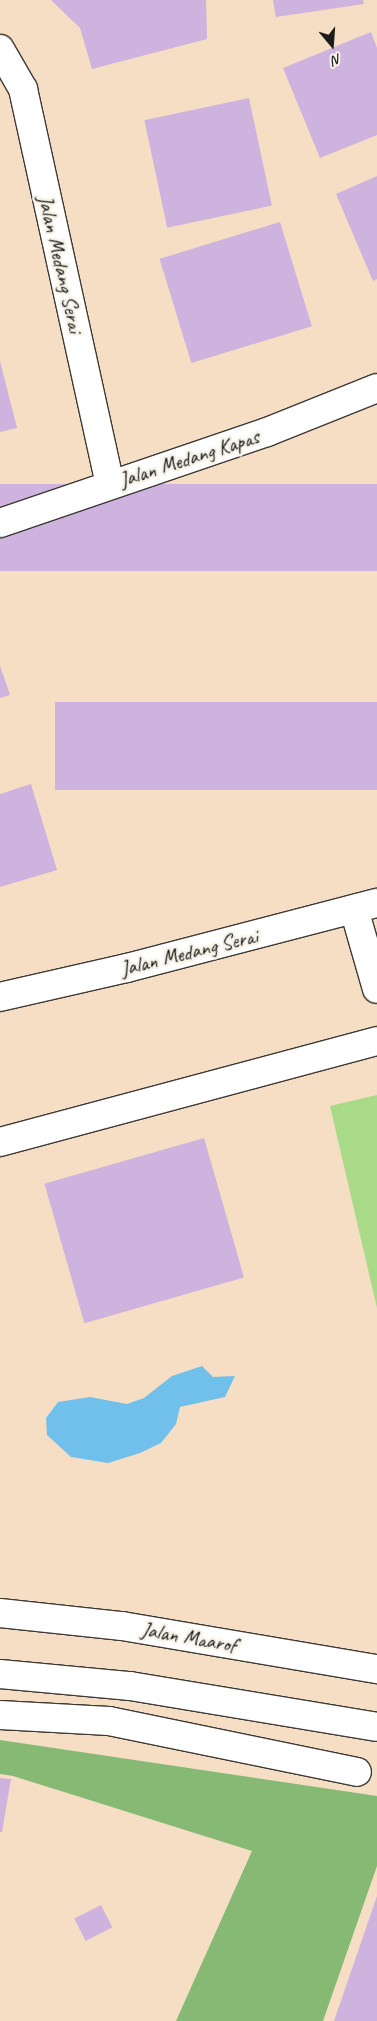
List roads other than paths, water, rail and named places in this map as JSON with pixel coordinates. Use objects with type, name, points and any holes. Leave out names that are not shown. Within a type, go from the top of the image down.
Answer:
[{"type":"street","name":"Jalan Medang Serai","points":[[0,49],[22,90],[110,484]]},
{"type":"street","name":"Jalan Medang Kapas","points":[[0,523],[267,432],[377,388]]},
{"type":"street","name":"Jalan Medang Serai","points":[[0,997],[127,968],[366,906]]},
{"type":"street","points":[[366,906],[377,989]]},
{"type":"street","points":[[0,1142],[377,1041]]},
{"type":"street","name":"Jalan Maarof","points":[[0,1613],[122,1626],[377,1669]]},
{"type":"street","points":[[0,1674],[130,1686],[377,1727]]},
{"type":"street","points":[[0,1715],[109,1721],[357,1772]]},
{"type":"water","points":[[202,1366],[213,1377],[235,1376],[225,1397],[180,1407],[176,1424],[161,1443],[140,1453],[108,1463],[71,1457],[47,1435],[46,1418],[58,1402],[90,1397],[127,1404],[144,1398],[172,1376]]}]
